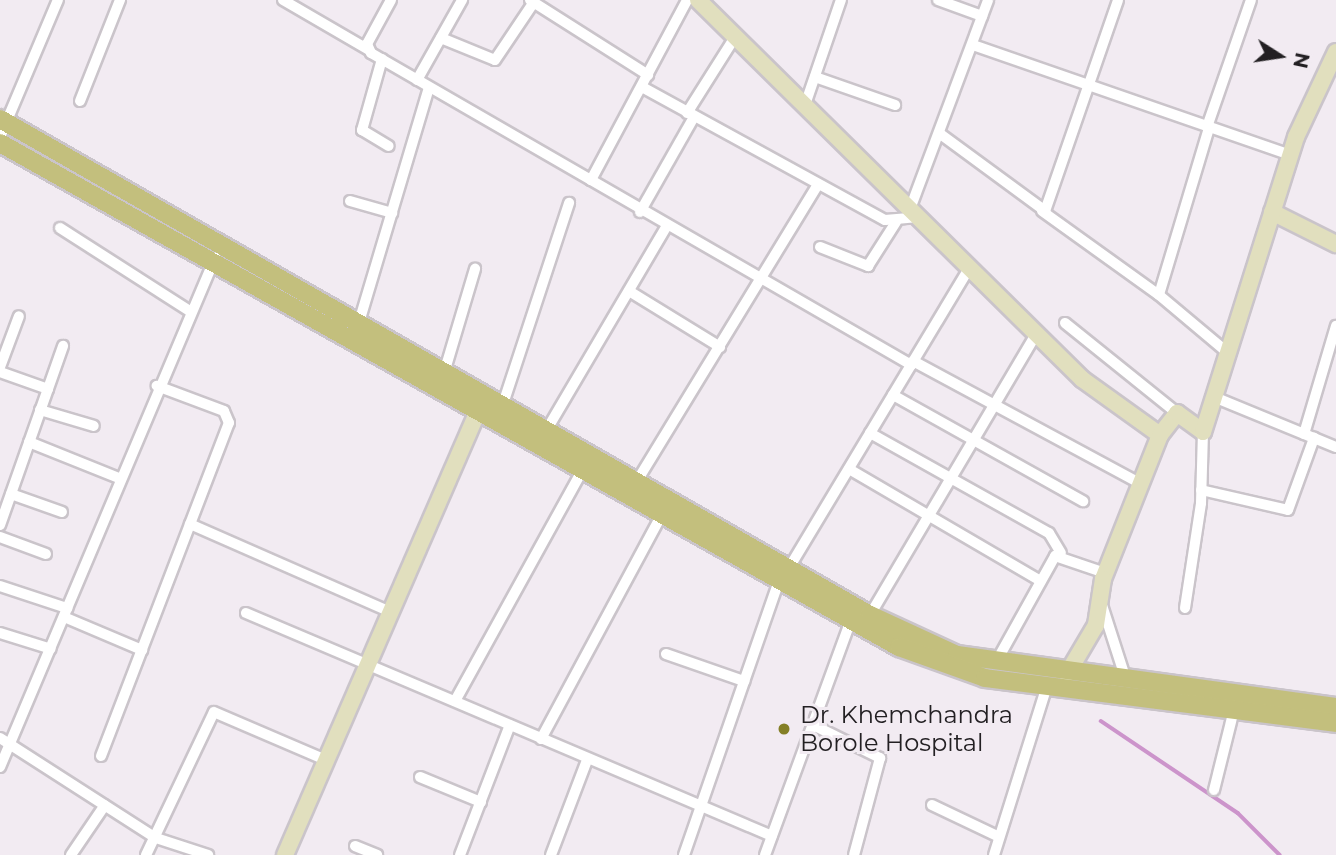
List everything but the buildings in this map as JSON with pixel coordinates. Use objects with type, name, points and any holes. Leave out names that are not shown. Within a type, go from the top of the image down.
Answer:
[{"type":"main road","points":[[3,126],[222,243],[478,411],[850,623],[956,670],[1047,686],[1336,723]]},
{"type":"main road","points":[[0,143],[213,261],[444,373],[870,615],[957,655],[996,664],[1067,674],[1336,707]]},
{"type":"street","points":[[3,126],[58,0]]},
{"type":"street","points":[[80,101],[120,0]]},
{"type":"street","points":[[283,0],[591,180],[640,212],[762,281],[1141,484]]},
{"type":"street","points":[[369,50],[391,0]]},
{"type":"street","points":[[418,80],[463,0]]},
{"type":"street","points":[[591,180],[687,0]]},
{"type":"street","points":[[698,0],[1082,379],[1160,435]]},
{"type":"street","points":[[806,106],[841,0]]},
{"type":"street","points":[[938,0],[982,16]]},
{"type":"street","points":[[820,247],[869,266],[896,222],[914,213],[939,133],[988,0]]},
{"type":"street","points":[[1041,211],[1118,0]]},
{"type":"street","points":[[1158,295],[1208,128],[1251,0]]},
{"type":"street","points":[[441,38],[495,60],[532,1],[648,75]]},
{"type":"street","points":[[640,212],[735,37]]},
{"type":"street","points":[[973,45],[1088,88],[1290,155]]},
{"type":"street","points":[[1185,608],[1201,490],[1203,432],[1290,155],[1336,52]]},
{"type":"street","points":[[382,59],[362,130],[389,146]]},
{"type":"street","points":[[815,77],[895,105]]},
{"type":"street","points":[[356,332],[429,87]]},
{"type":"street","points":[[642,87],[818,184],[896,222]]},
{"type":"street","points":[[939,133],[1158,295],[1228,353]]},
{"type":"street","points":[[637,481],[762,281],[818,184]]},
{"type":"street","points":[[350,201],[392,213]]},
{"type":"street","points":[[502,407],[569,204]]},
{"type":"street","points":[[1272,212],[1336,244]]},
{"type":"street","points":[[546,431],[667,227]]},
{"type":"street","points":[[60,228],[190,311]]},
{"type":"street","points":[[0,767],[22,721],[156,386],[222,243]]},
{"type":"street","points":[[789,568],[969,268]]},
{"type":"street","points":[[444,373],[475,269]]},
{"type":"street","points":[[628,291],[720,347]]},
{"type":"street","points":[[19,316],[0,370],[48,390]]},
{"type":"street","points":[[1065,323],[1203,432]]},
{"type":"street","points":[[1201,490],[1288,510],[1336,326]]},
{"type":"street","points":[[870,615],[1036,334]]},
{"type":"street","points":[[0,525],[63,346]]},
{"type":"street","points":[[102,756],[229,418],[156,386]]},
{"type":"street","points":[[893,395],[1083,501]]},
{"type":"street","points":[[1214,397],[1336,447]]},
{"type":"street","points":[[40,410],[94,426]]},
{"type":"street","points":[[285,855],[478,411]]},
{"type":"street","points":[[1067,674],[1096,625],[1105,572],[1160,435],[1177,413]]},
{"type":"street","points":[[870,433],[1049,533],[1061,554],[1105,572]]},
{"type":"street","points":[[29,442],[119,478]]},
{"type":"street","points":[[849,469],[1041,581]]},
{"type":"street","points":[[455,701],[582,471]]},
{"type":"street","points":[[11,494],[62,512]]},
{"type":"street","points":[[541,739],[662,516]]},
{"type":"street","points":[[190,524],[390,612]]},
{"type":"street","points":[[0,537],[46,554]]},
{"type":"street","points":[[996,664],[1041,581],[1061,554]]},
{"type":"street","points":[[684,855],[778,583]]},
{"type":"street","points":[[0,586],[142,650]]},
{"type":"street","points":[[1100,599],[1127,681]]},
{"type":"street","points":[[246,612],[369,662],[700,810],[772,836]]},
{"type":"street","points":[[765,855],[850,623]]},
{"type":"street","points":[[0,634],[51,649]]},
{"type":"street","points":[[667,654],[744,681]]},
{"type":"street","points":[[993,855],[1047,686]]},
{"type":"street","points":[[1214,790],[1234,710]]},
{"type":"street","points":[[146,855],[168,816],[214,712],[326,760]]},
{"type":"street","points":[[460,855],[510,725]]},
{"type":"street","points":[[813,725],[880,758],[854,855]]},
{"type":"street","points":[[0,738],[14,740],[105,805],[158,835],[208,855]]},
{"type":"street","points":[[551,855],[587,760]]},
{"type":"street","points":[[420,777],[481,803]]},
{"type":"street","points":[[71,855],[105,805]]},
{"type":"street","points":[[932,806],[999,837]]},
{"type":"street","points":[[355,846],[377,855]]},
{"type":"waterway","points":[[1101,721],[1238,813],[1280,855]]},
{"type":"place","name":"Dr. Khemchandra Borole Hospital","points":[[784,729]]}]
